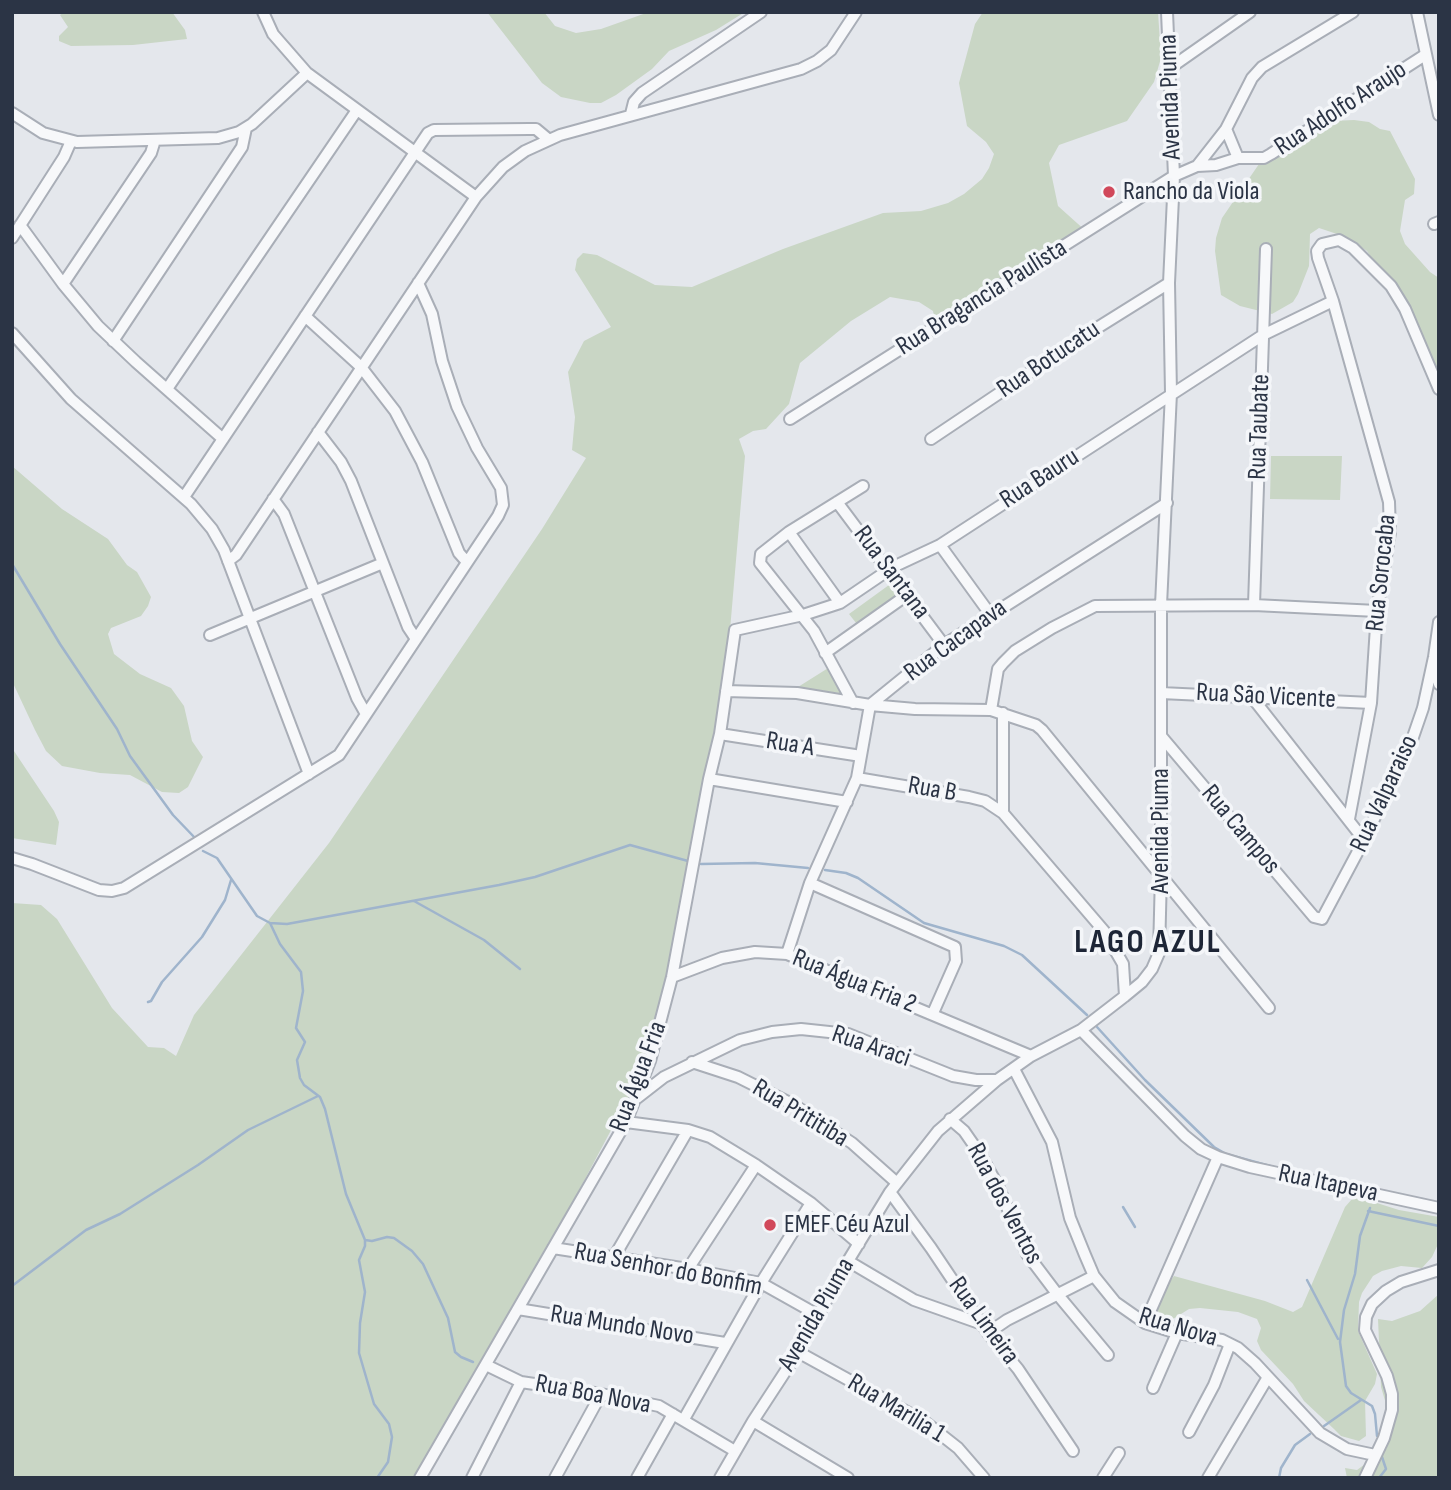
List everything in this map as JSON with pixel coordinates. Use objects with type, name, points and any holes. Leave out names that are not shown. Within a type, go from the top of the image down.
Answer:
[{"type":"street","points":[[263,12],[273,34],[307,73],[476,197]]},
{"type":"street","points":[[631,114],[634,102],[642,93],[761,12]]},
{"type":"street","points":[[228,561],[236,555],[476,197],[493,176],[514,158],[548,139],[809,66],[836,44],[856,12]]},
{"type":"street","name":"Avenida Piuma","points":[[720,1478],[752,1421],[798,1352],[848,1261],[893,1188],[938,1130],[997,1080],[1031,1056],[1081,1030],[1125,996],[1142,982],[1159,953],[1161,605],[1171,393],[1169,283],[1174,176],[1167,12]]},
{"type":"street","points":[[1170,68],[1250,12]]},
{"type":"street","points":[[1197,166],[1226,129],[1252,78],[1262,67],[1353,12]]},
{"type":"street","points":[[1416,12],[1437,95],[1439,115]]},
{"type":"street","name":"Rua Adolfo Araujo","points":[[1174,176],[1197,166],[1271,155],[1425,55]]},
{"type":"street","points":[[12,113],[43,133],[71,141],[218,138],[246,128],[307,73]]},
{"type":"street","points":[[167,390],[357,110]]},
{"type":"street","points":[[113,341],[242,147],[246,128]]},
{"type":"street","points":[[184,497],[428,133],[433,130],[536,129],[548,139]]},
{"type":"street","points":[[1226,129],[1238,158]]},
{"type":"street","points":[[64,284],[151,153],[155,140]]},
{"type":"street","points":[[12,238],[64,157],[71,141]]},
{"type":"street","name":"Rua Bragancia Paulista","points":[[790,419],[1174,176]]},
{"type":"street","points":[[20,225],[64,284],[113,341],[223,439]]},
{"type":"street","name":"Rua Sorocaba","points":[[1349,819],[1371,703],[1377,611],[1390,532],[1389,502],[1317,251],[1326,241],[1339,240],[1363,257],[1391,286],[1405,309],[1439,389]]},
{"type":"street","name":"Rua Taubate","points":[[1254,605],[1266,249]]},
{"type":"street","points":[[12,859],[32,864],[92,888],[118,890],[339,755],[501,511],[503,494],[457,406],[442,361],[432,314],[418,283]]},
{"type":"street","name":"Rua Botucatu","points":[[932,439],[1088,333],[1169,283]]},
{"type":"street","name":"Rua Bauru","points":[[735,630],[803,615],[840,603],[889,570],[940,545],[1264,335],[1333,301]]},
{"type":"street","points":[[305,316],[362,367],[385,396],[405,427],[459,553],[467,562]]},
{"type":"street","points":[[12,333],[71,399],[184,497],[212,529],[228,561],[309,774]]},
{"type":"street","points":[[318,432],[341,462],[351,481],[408,627],[416,639]]},
{"type":"street","points":[[853,703],[814,631],[760,563],[761,554],[789,532],[863,486]]},
{"type":"street","points":[[273,499],[284,514],[357,698],[366,714]]},
{"type":"street","name":"Rua Santana","points":[[837,502],[944,645]]},
{"type":"street","name":"Rua Cacapava","points":[[870,705],[944,645],[989,614],[1167,503]]},
{"type":"street","points":[[789,532],[840,603]]},
{"type":"street","points":[[940,545],[989,614]]},
{"type":"street","points":[[210,635],[383,562]]},
{"type":"street","points":[[825,653],[907,595]]},
{"type":"street","points":[[991,710],[998,669],[1015,651],[1095,606],[1254,605],[1377,611]]},
{"type":"street","name":"Rua Valparaiso","points":[[1322,919],[1364,840],[1413,737],[1423,708],[1439,622]]},
{"type":"street","name":"Rua Água Fria","points":[[420,1478],[626,1122],[650,1061],[673,977],[709,779],[720,734],[735,630]]},
{"type":"street","points":[[1434,657],[1439,684]]},
{"type":"street","points":[[726,691],[797,693],[853,703],[915,709],[991,710],[1036,725],[1269,1008]]},
{"type":"street","name":"Rua São Vicente","points":[[1161,693],[1371,703]]},
{"type":"street","points":[[1251,696],[1364,840]]},
{"type":"street","points":[[787,954],[810,883],[857,778],[870,705]]},
{"type":"street","points":[[1003,713],[1003,813],[1104,931],[1123,964],[1125,996]]},
{"type":"street","name":"Rua A","points":[[720,734],[861,756]]},
{"type":"street","name":"Rua Campos","points":[[1161,736],[1314,918],[1322,919]]},
{"type":"street","name":"Rua B","points":[[857,778],[969,797],[985,801],[1003,813]]},
{"type":"street","points":[[709,779],[847,802]]},
{"type":"street","points":[[810,883],[955,947],[957,954],[933,1013]]},
{"type":"street","name":"Rua Água Fria 2","points":[[673,977],[722,958],[755,951],[787,954],[1031,1056]]},
{"type":"street","name":"Rua Araci","points":[[635,1100],[664,1077],[740,1040],[772,1032],[801,1029],[826,1030],[868,1041],[953,1076],[997,1080]]},
{"type":"street","name":"Rua Itapeva","points":[[1081,1030],[1201,1149],[1250,1167],[1439,1208]]},
{"type":"street","name":"Rua Prititiba","points":[[692,1062],[738,1077],[794,1105],[852,1143],[893,1188]]},
{"type":"street","name":"Rua Nova","points":[[1013,1069],[1052,1142],[1070,1218],[1094,1276],[1115,1302],[1145,1323],[1230,1344],[1255,1363],[1320,1433],[1347,1450],[1374,1455]]},
{"type":"street","name":"Rua dos Ventos","points":[[950,1119],[964,1131],[980,1154],[998,1186],[1027,1254],[1108,1355]]},
{"type":"street","points":[[626,1122],[688,1130],[710,1137],[811,1203],[859,1244]]},
{"type":"street","points":[[614,1257],[688,1130]]},
{"type":"street","points":[[1145,1323],[1218,1157]]},
{"type":"street","points":[[688,1269],[755,1165]]},
{"type":"street","name":"Rua Limeira","points":[[893,1188],[985,1329],[1018,1369],[1073,1451]]},
{"type":"street","points":[[637,1478],[725,1343],[811,1203]]},
{"type":"street","name":"Rua Senhor do Bonfim","points":[[553,1248],[761,1283],[818,1315]]},
{"type":"street","points":[[848,1261],[914,1300],[985,1329],[1094,1276]]},
{"type":"street","points":[[1365,1478],[1390,1423],[1392,1394],[1387,1376],[1365,1330],[1366,1317],[1372,1304],[1386,1291],[1401,1282],[1439,1270]]},
{"type":"street","name":"Rua Mundo Novo","points":[[518,1309],[725,1343]]},
{"type":"street","points":[[1153,1388],[1178,1333]]},
{"type":"street","points":[[1189,1432],[1214,1385],[1230,1344]]},
{"type":"street","name":"Rua Marilia 1","points":[[798,1352],[925,1422],[958,1448],[984,1478]]},
{"type":"street","name":"Rua Boa Nova","points":[[486,1364],[521,1382],[659,1406],[735,1451]]},
{"type":"street","points":[[1208,1478],[1268,1377]]},
{"type":"street","points":[[472,1478],[521,1382]]},
{"type":"street","points":[[555,1478],[601,1394]]},
{"type":"street","points":[[752,1421],[848,1478]]},
{"type":"street","points":[[1103,1478],[1119,1453]]},
{"type":"green space","points":[[64,12],[172,12],[185,30],[187,39],[133,45],[71,46],[59,41],[59,36],[68,27],[60,15]]},
{"type":"green space","points":[[487,12],[544,12],[555,26],[576,33],[601,29],[649,12],[745,12],[716,30],[669,51],[652,69],[616,95],[601,103],[590,103],[561,97],[542,83]]},
{"type":"green space","points":[[983,12],[1158,12],[1161,58],[1154,82],[1127,121],[1059,145],[1049,163],[1058,206],[1087,232],[937,332],[933,311],[919,302],[890,297],[851,321],[800,363],[789,404],[766,429],[753,431],[739,439],[745,456],[730,630],[707,795],[685,910],[643,1070],[526,1290],[418,1478],[12,1478],[12,903],[41,905],[57,919],[112,1008],[148,1047],[164,1048],[176,1056],[194,1015],[329,843],[542,529],[586,458],[572,450],[575,417],[568,372],[584,341],[611,327],[575,270],[577,259],[583,253],[597,255],[655,285],[692,287],[783,249],[883,213],[921,211],[948,203],[964,194],[982,179],[994,154],[986,142],[967,126],[959,83],[975,24]]},
{"type":"green space","points":[[1332,121],[1369,122],[1380,129],[1390,131],[1415,179],[1414,194],[1405,200],[1400,231],[1405,244],[1430,272],[1439,278],[1439,400],[1400,304],[1367,251],[1346,237],[1319,228],[1310,234],[1309,266],[1298,294],[1293,302],[1272,314],[1240,306],[1221,295],[1215,251],[1216,238],[1222,218],[1259,164]]},
{"type":"green space","points":[[1271,456],[1342,456],[1340,500],[1270,499]]},
{"type":"green space","points":[[12,466],[62,509],[108,539],[127,565],[137,572],[151,597],[141,616],[111,628],[108,634],[114,654],[140,674],[171,688],[184,706],[192,741],[203,757],[188,787],[179,793],[162,792],[130,775],[62,766],[46,751],[35,730],[12,681]]},
{"type":"green space","points":[[889,585],[900,601],[860,628],[849,614]]},
{"type":"green space","points":[[833,665],[852,695],[798,687]]},
{"type":"green space","points":[[12,748],[59,822],[56,845],[12,838]]},
{"type":"green space","points":[[1361,1198],[1399,1210],[1439,1217],[1439,1242],[1432,1257],[1422,1268],[1401,1266],[1382,1271],[1373,1276],[1362,1293],[1358,1331],[1377,1374],[1375,1384],[1365,1401],[1366,1436],[1359,1441],[1341,1436],[1304,1401],[1293,1384],[1261,1350],[1257,1341],[1261,1328],[1257,1319],[1238,1312],[1200,1308],[1189,1309],[1173,1319],[1163,1317],[1157,1310],[1163,1291],[1174,1276],[1265,1301],[1293,1312],[1302,1307],[1345,1207],[1352,1199]]},
{"type":"green space","points":[[1439,1294],[1439,1478],[1347,1478],[1345,1468],[1357,1470],[1387,1448],[1389,1414],[1381,1387],[1378,1319],[1392,1321],[1420,1311]]},
{"type":"waterway","points":[[12,564],[60,644],[117,729],[130,756],[173,815],[196,839]]},
{"type":"waterway","points":[[203,851],[217,858],[257,916],[270,923],[287,924],[535,877],[630,845],[688,861]]},
{"type":"waterway","points":[[701,864],[755,863],[808,868]]},
{"type":"waterway","points":[[825,870],[858,878],[924,923],[1004,946],[1022,955],[1087,1015]]},
{"type":"waterway","points":[[148,1002],[202,937],[225,900],[231,880]]},
{"type":"waterway","points":[[414,901],[484,940],[520,969]]},
{"type":"waterway","points":[[270,923],[280,944],[301,972],[303,991],[296,1028],[305,1042],[297,1060],[300,1078],[304,1085],[320,1097],[325,1109],[346,1194],[365,1240],[359,1260],[365,1292],[359,1353],[374,1404],[389,1424],[392,1437],[388,1462],[377,1478]]},
{"type":"waterway","points":[[1097,1027],[1145,1080],[1214,1147],[1226,1154],[1270,1166]]},
{"type":"waterway","points":[[12,1286],[86,1230],[120,1214],[248,1130],[318,1096]]},
{"type":"waterway","points":[[1123,1207],[1135,1227]]},
{"type":"waterway","points":[[1370,1208],[1360,1236],[1355,1274],[1344,1310],[1340,1342],[1346,1386],[1351,1393],[1372,1406],[1377,1436]]},
{"type":"waterway","points":[[1368,1211],[1439,1226]]},
{"type":"waterway","points":[[365,1240],[394,1238],[412,1251],[423,1264],[448,1318],[455,1352],[473,1362]]},
{"type":"waterway","points":[[1307,1280],[1338,1339]]},
{"type":"waterway","points":[[1324,1426],[1361,1400]]},
{"type":"waterway","points":[[1279,1478],[1281,1468],[1295,1445],[1310,1434]]},
{"type":"waterway","points":[[1379,1478],[1386,1469],[1382,1457]]},
{"type":"place","name":"Rancho da Viola","points":[[1109,192]]},
{"type":"place","name":"EMEF Céu Azul","points":[[770,1225]]},
{"type":"district","name":"LAGO AZUL","points":[[1148,944]]}]
